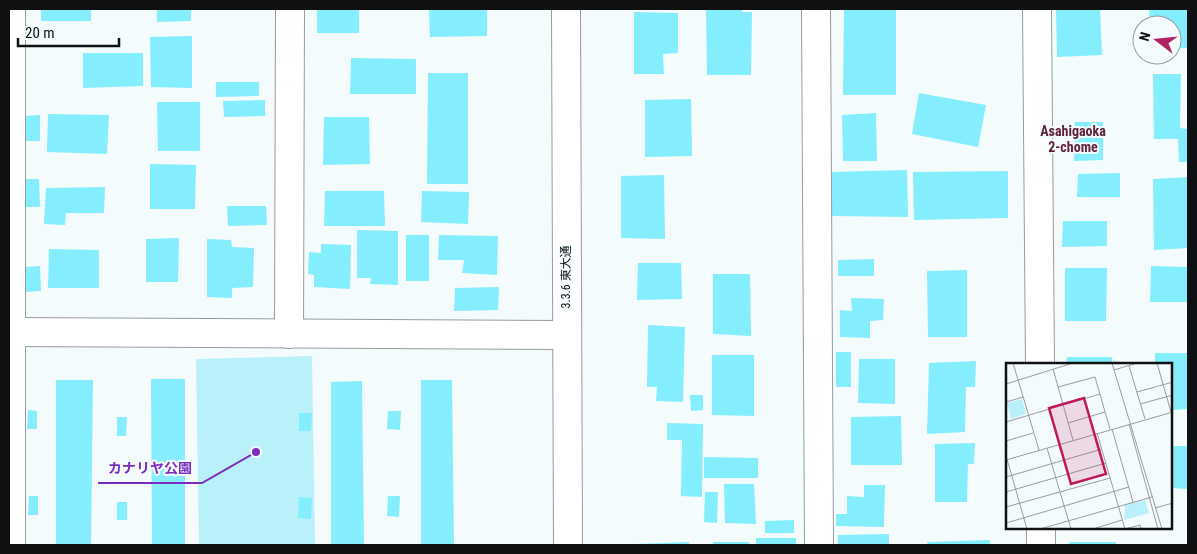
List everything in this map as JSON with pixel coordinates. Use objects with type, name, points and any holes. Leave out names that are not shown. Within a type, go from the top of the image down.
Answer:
[{"type":"street","points":[[11,9],[11,545]]},
{"type":"street","points":[[289,334],[290,9]]},
{"type":"street","name":"3.3.6 東大通","points":[[566,9],[568,545]]},
{"type":"street","points":[[816,9],[819,545]]},
{"type":"street","points":[[1037,9],[1040,363]]},
{"type":"street","points":[[10,332],[566,334]]},
{"type":"street","points":[[1041,529],[1041,545]]},
{"type":"shaded area","points":[[312,356],[315,545],[199,545],[196,359]]},
{"type":"building","points":[[41,9],[91,9],[91,21],[41,21]]},
{"type":"building","points":[[157,9],[191,9],[191,21],[157,22]]},
{"type":"building","points":[[317,9],[359,9],[359,33],[317,33]]},
{"type":"building","points":[[429,9],[487,9],[487,36],[430,37]]},
{"type":"building","points":[[706,9],[742,9],[742,12],[752,12],[751,75],[707,75]]},
{"type":"building","points":[[844,9],[896,9],[896,95],[843,95]]},
{"type":"building","points":[[1056,9],[1100,9],[1102,55],[1057,57]]},
{"type":"building","points":[[1149,9],[1188,9],[1188,48],[1182,48],[1182,15],[1149,15]]},
{"type":"building","points":[[634,12],[678,13],[678,53],[663,54],[664,74],[634,74]]},
{"type":"building","points":[[192,36],[192,88],[151,87],[150,37]]},
{"type":"building","points":[[83,53],[143,53],[143,86],[83,88]]},
{"type":"building","points":[[351,58],[416,59],[416,94],[350,94]]},
{"type":"building","points":[[428,73],[468,73],[468,184],[427,184]]},
{"type":"building","points":[[1153,74],[1181,74],[1180,128],[1188,129],[1188,162],[1179,162],[1178,139],[1154,139]]},
{"type":"building","points":[[216,82],[259,82],[259,96],[216,97]]},
{"type":"building","points":[[919,93],[986,105],[978,147],[912,134]]},
{"type":"building","points":[[691,99],[692,156],[645,157],[645,100]]},
{"type":"building","points":[[265,100],[265,116],[224,117],[223,101]]},
{"type":"building","points":[[157,102],[200,102],[200,151],[158,151]]},
{"type":"building","points":[[876,113],[877,161],[843,161],[842,115]]},
{"type":"building","points":[[48,114],[109,115],[107,154],[47,152]]},
{"type":"building","points":[[40,115],[40,141],[25,141],[24,116]]},
{"type":"building","points":[[324,117],[369,117],[370,164],[323,165]]},
{"type":"building","points":[[1075,122],[1103,122],[1103,160],[1074,161]]},
{"type":"building","points":[[150,164],[196,165],[195,209],[150,209]]},
{"type":"building","points":[[907,170],[908,217],[831,216],[832,172]]},
{"type":"building","points":[[1008,171],[1008,218],[914,220],[913,172]]},
{"type":"building","points":[[1120,173],[1120,197],[1077,197],[1078,174]]},
{"type":"building","points":[[664,175],[665,239],[621,238],[621,176]]},
{"type":"building","points":[[1188,177],[1188,248],[1154,250],[1153,179]]},
{"type":"building","points":[[24,179],[39,179],[40,207],[24,207]]},
{"type":"building","points":[[105,187],[104,213],[66,213],[65,225],[44,224],[46,188]]},
{"type":"building","points":[[325,191],[384,191],[385,226],[324,226]]},
{"type":"building","points":[[422,191],[469,192],[468,224],[421,222]]},
{"type":"building","points":[[227,206],[266,206],[267,225],[228,226]]},
{"type":"building","points":[[1063,221],[1107,221],[1107,246],[1062,247]]},
{"type":"building","points":[[357,230],[398,231],[398,285],[370,284],[371,278],[357,278]]},
{"type":"building","points":[[406,235],[429,235],[429,281],[406,281]]},
{"type":"building","points":[[439,235],[498,236],[497,275],[462,273],[464,260],[438,260]]},
{"type":"building","points":[[179,238],[178,282],[146,282],[146,239]]},
{"type":"building","points":[[207,239],[231,240],[232,247],[254,248],[253,287],[232,288],[232,298],[207,297]]},
{"type":"building","points":[[321,244],[351,245],[350,289],[314,287],[314,275],[308,274],[309,252],[321,253]]},
{"type":"building","points":[[49,249],[99,250],[99,288],[48,288]]},
{"type":"building","points":[[874,259],[874,276],[838,276],[838,260]]},
{"type":"building","points":[[638,263],[681,263],[682,299],[637,300]]},
{"type":"building","points":[[40,266],[41,291],[25,292],[25,267]]},
{"type":"building","points":[[1151,266],[1188,267],[1187,302],[1150,302]]},
{"type":"building","points":[[1065,268],[1107,268],[1106,321],[1065,321]]},
{"type":"building","points":[[967,270],[967,337],[928,337],[927,271]]},
{"type":"building","points":[[713,274],[750,274],[751,336],[713,334]]},
{"type":"building","points":[[499,287],[498,310],[454,311],[455,288]]},
{"type":"building","points":[[851,298],[884,299],[883,320],[870,321],[870,338],[840,337],[840,310],[852,311]]},
{"type":"building","points":[[648,325],[685,327],[683,402],[656,401],[657,387],[647,387]]},
{"type":"building","points":[[836,352],[851,352],[851,387],[836,387]]},
{"type":"building","points":[[1155,353],[1188,353],[1187,409],[1172,410],[1172,363],[1155,363]]},
{"type":"building","points":[[712,355],[754,355],[754,416],[712,415]]},
{"type":"building","points":[[1067,357],[1112,357],[1112,363],[1066,363]]},
{"type":"building","points":[[859,359],[895,359],[895,404],[858,403]]},
{"type":"building","points":[[976,361],[975,387],[966,387],[965,432],[927,434],[929,363]]},
{"type":"building","points":[[151,379],[185,379],[185,545],[152,545]]},
{"type":"building","points":[[56,380],[93,380],[91,545],[56,545]]},
{"type":"building","points":[[421,380],[452,380],[454,545],[421,545]]},
{"type":"building","points":[[362,381],[364,545],[331,545],[331,382]]},
{"type":"building","points":[[690,395],[703,395],[703,410],[691,411]]},
{"type":"building","points":[[28,410],[37,411],[37,429],[27,429]]},
{"type":"building","points":[[388,411],[401,411],[400,430],[387,429]]},
{"type":"building","points":[[299,413],[312,413],[311,431],[299,431]]},
{"type":"building","points":[[901,416],[902,465],[851,465],[851,417]]},
{"type":"building","points":[[117,417],[127,417],[126,436],[117,436]]},
{"type":"building","points":[[667,423],[703,424],[702,497],[681,496],[682,440],[667,440]]},
{"type":"building","points":[[975,443],[974,464],[968,464],[967,502],[935,502],[935,444]]},
{"type":"building","points":[[1172,446],[1188,446],[1188,489],[1172,488]]},
{"type":"building","points":[[704,457],[758,458],[758,478],[704,478]]},
{"type":"building","points":[[724,484],[754,484],[756,524],[725,523]]},
{"type":"building","points":[[864,485],[885,485],[884,527],[836,526],[836,514],[847,514],[847,496],[864,497]]},
{"type":"building","points":[[705,492],[718,492],[717,523],[704,522]]},
{"type":"building","points":[[29,496],[38,496],[38,515],[28,515]]},
{"type":"building","points":[[388,496],[400,496],[399,517],[387,516]]},
{"type":"building","points":[[299,497],[312,498],[311,519],[298,518]]},
{"type":"building","points":[[117,502],[127,502],[127,520],[117,520]]},
{"type":"building","points":[[794,520],[794,533],[765,533],[765,521]]},
{"type":"building","points":[[889,534],[889,545],[838,545],[838,535]]},
{"type":"building","points":[[756,538],[796,538],[796,545],[756,545]]},
{"type":"building","points":[[990,540],[990,545],[928,545],[927,542]]},
{"type":"building","points":[[689,542],[689,545],[637,545],[637,544]]},
{"type":"building","points":[[713,542],[749,542],[749,545],[713,545]]},
{"type":"building","points":[[1069,542],[1116,542],[1116,545],[1069,545]]},
{"type":"place","name":"カナリヤ公園","points":[[256,452]]},
{"type":"district","name":"Asahigaoka 2-chome","points":[[1073,140]]}]
